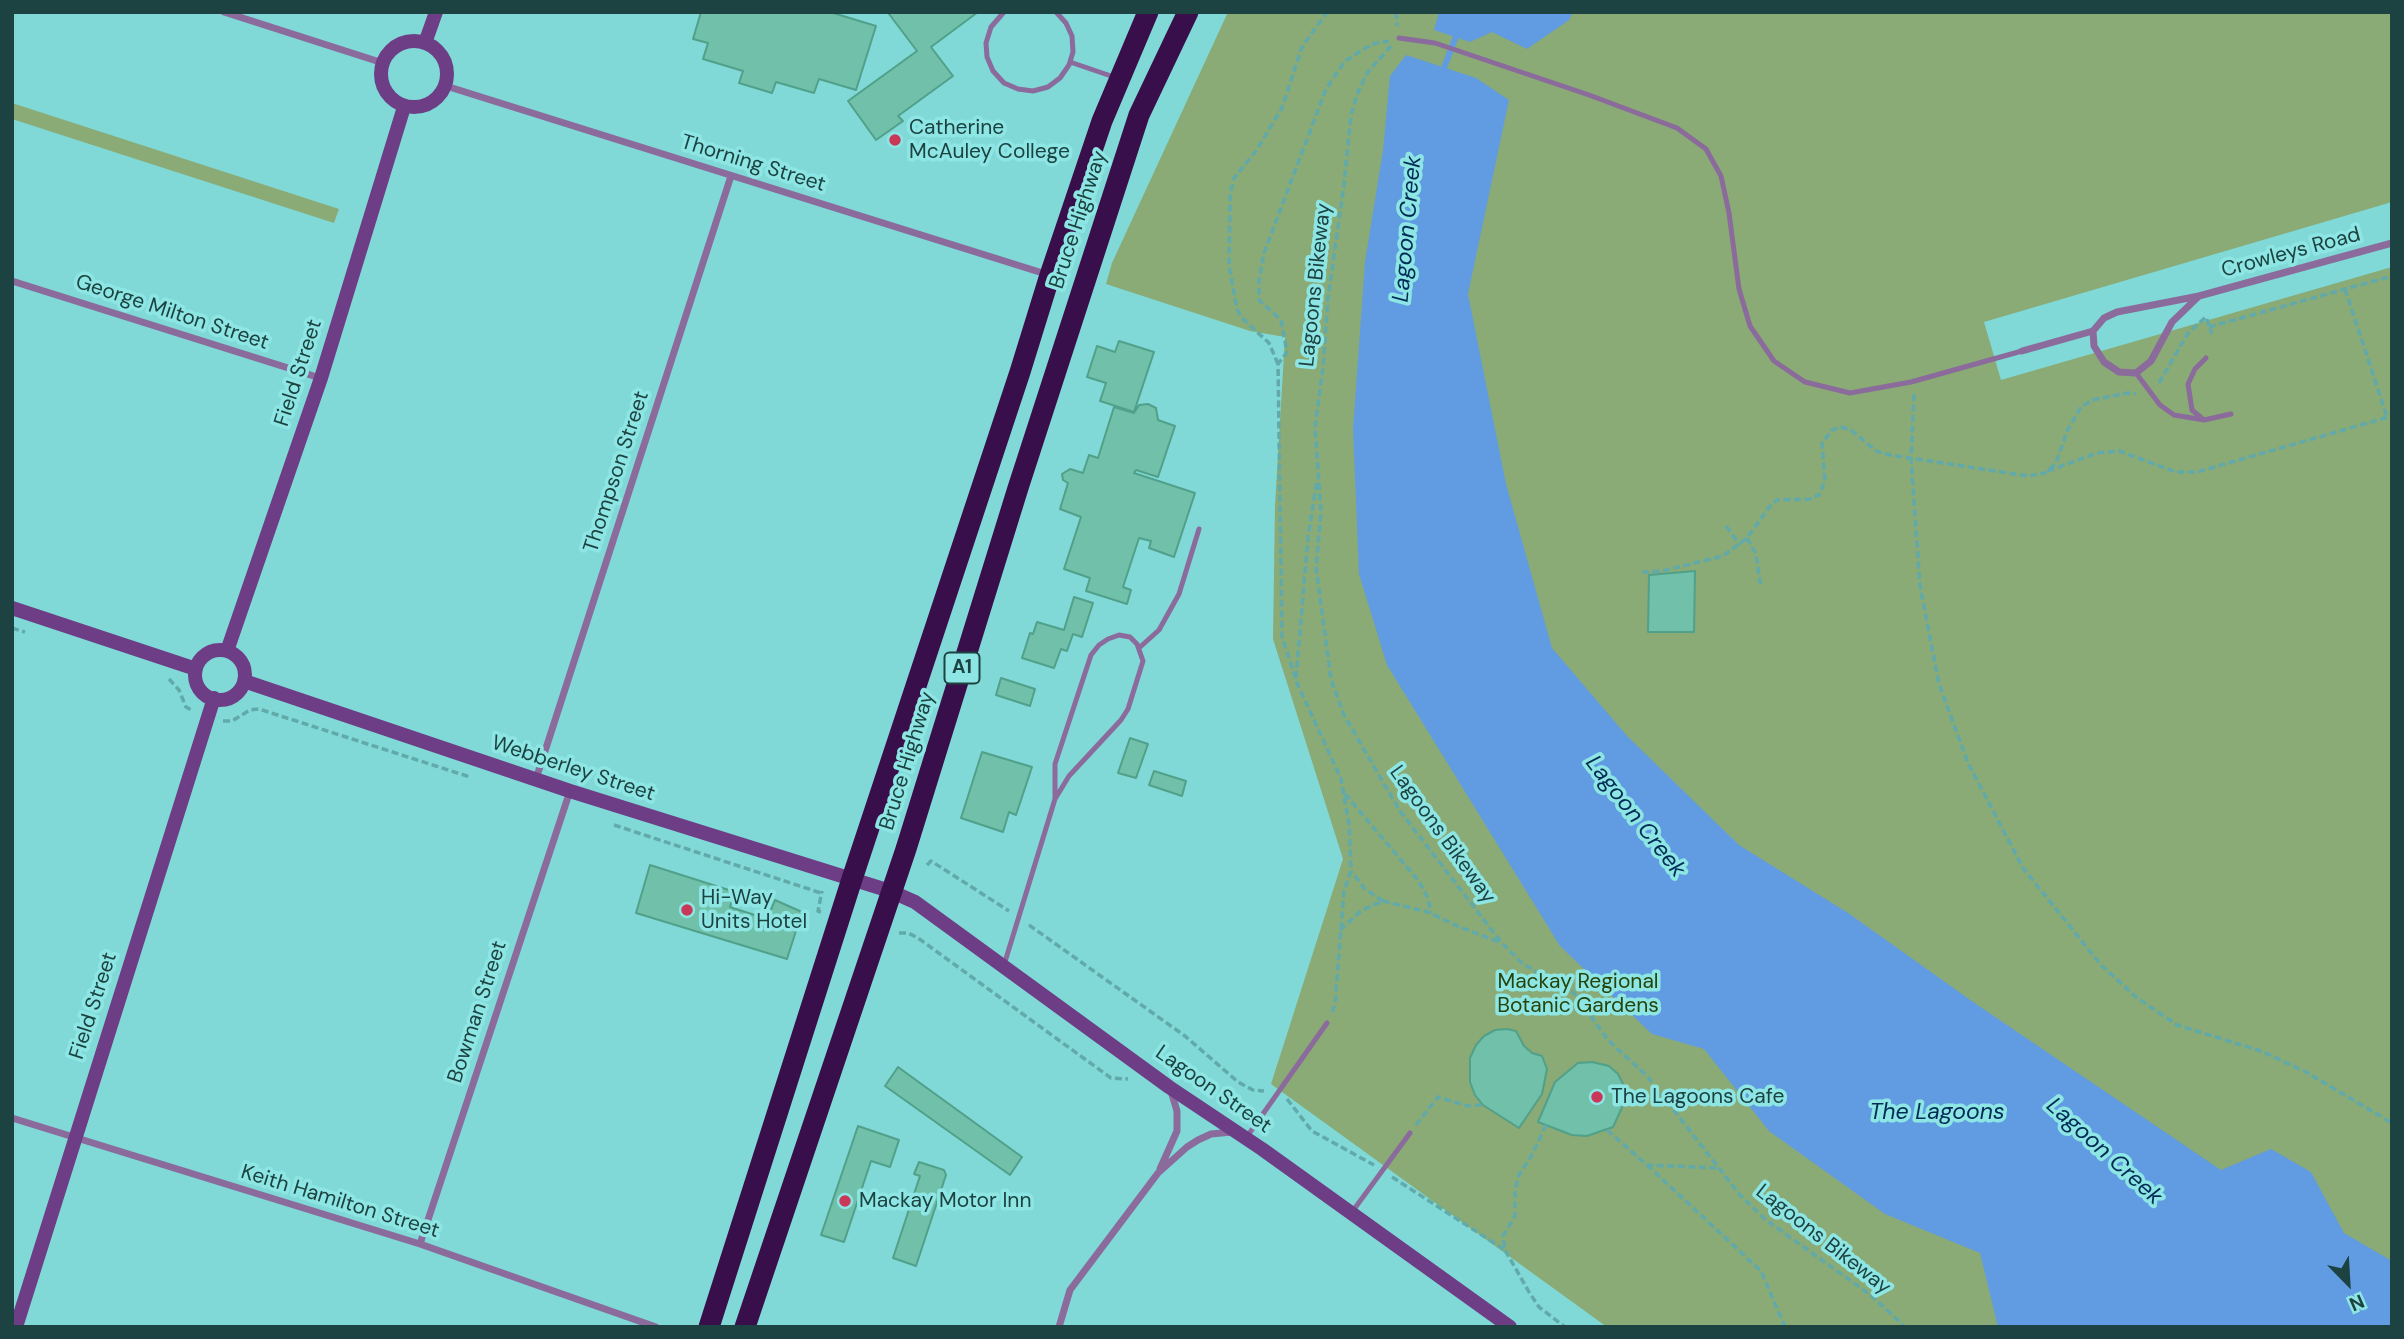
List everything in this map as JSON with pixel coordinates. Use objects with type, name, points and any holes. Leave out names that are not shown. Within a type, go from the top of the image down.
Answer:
[{"type":"highway","name":"Bruce Highway","points":[[709,1327],[852,879],[1050,275],[1102,121],[1148,12]]},
{"type":"highway","name":"Bruce Highway","points":[[745,1327],[912,831],[1018,488],[1139,115],[1188,12]]},
{"type":"street","points":[[224,12],[383,63]]},
{"type":"street","points":[[425,43],[436,12]]},
{"type":"street","points":[[406,42],[425,43],[437,49],[444,58],[448,69],[446,86],[436,100],[427,106],[404,107],[394,102],[382,85],[380,74],[383,63],[388,53],[396,46],[406,42]]},
{"type":"street","name":"Thorning Street","points":[[446,86],[1050,275]]},
{"type":"street","name":"Field Street","points":[[227,650],[321,379],[404,107]]},
{"type":"street","name":"Thompson Street","points":[[536,779],[732,176]]},
{"type":"street","name":"Crowleys Road","points":[[2022,351],[2093,331],[2104,318],[2117,312],[2199,296],[2392,243]]},
{"type":"street","name":"George Milton Street","points":[[12,281],[321,379]]},
{"type":"street","name":"Crowleys Road","points":[[2136,373],[2151,361],[2172,322],[2199,296]]},
{"type":"street","points":[[2093,331],[2094,346],[2104,362],[2119,373],[2136,373]]},
{"type":"street","points":[[12,608],[196,669]]},
{"type":"street","points":[[227,650],[240,659],[244,666],[244,681],[234,695],[227,699],[214,698],[198,686],[196,669],[199,661],[211,651],[227,650]]},
{"type":"street","name":"Webberley Street","points":[[244,681],[570,791],[890,891]]},
{"type":"street","name":"Field Street","points":[[16,1327],[214,698]]},
{"type":"street","name":"Bowman Street","points":[[420,1244],[570,791]]},
{"type":"street","name":"Lagoon Street","points":[[890,891],[915,902],[1169,1087],[1242,1135],[1510,1327]]},
{"type":"street","points":[[1158,1173],[1177,1130],[1177,1111],[1169,1087]]},
{"type":"street","name":"Keith Hamilton Street","points":[[12,1118],[420,1244],[656,1327]]},
{"type":"street","points":[[1059,1327],[1070,1290],[1158,1173],[1198,1140],[1212,1134],[1242,1135]]},
{"type":"lane","points":[[1004,12],[991,27],[986,43],[987,57],[993,71],[1004,83],[1018,89],[1033,90],[1048,87],[1060,78],[1070,62],[1073,51],[1072,36],[1066,23],[1056,12]]},
{"type":"lane","points":[[1399,38],[1435,43],[1589,95],[1676,128],[1706,149],[1721,176],[1739,289],[1750,326],[1774,361],[1805,383],[1850,393],[1911,382],[2022,351]]},
{"type":"lane","points":[[1070,62],[1120,79]]},
{"type":"lane","points":[[2204,420],[2192,410],[2188,384],[2194,369],[2206,358]]},
{"type":"lane","points":[[2136,373],[2161,405],[2174,415],[2204,420],[2231,414]]},
{"type":"lane","points":[[1139,648],[1159,630],[1179,594],[1199,528]]},
{"type":"lane","points":[[1003,966],[1055,799],[1069,776],[1128,709],[1143,661],[1139,648],[1130,637],[1119,635],[1099,645],[1091,655],[1055,764],[1055,799]]},
{"type":"lane","points":[[1242,1135],[1279,1092],[1327,1024]]},
{"type":"lane","points":[[1351,1214],[1410,1133]]},
{"type":"path","points":[[1327,12],[1302,47],[1286,99],[1271,129],[1238,171],[1230,194],[1229,266],[1237,309],[1242,318],[1269,343],[1278,365],[1282,637],[1296,680],[1341,779],[1349,824],[1351,871],[1344,891],[1339,930],[1335,1005],[1327,1024]]},
{"type":"path","points":[[1278,365],[1287,352],[1281,320],[1259,300],[1259,280],[1264,253],[1296,165],[1326,89],[1345,61],[1372,44],[1399,38]]},
{"type":"path","name":"Lagoons Bikeway","points":[[1399,38],[1367,73],[1351,114],[1315,427],[1321,512],[1316,568],[1331,679],[1344,715],[1401,811],[1501,942],[1523,964],[1574,993],[1608,1040],[1647,1076],[1740,1195],[1766,1220],[1871,1296],[1905,1327]]},
{"type":"path","points":[[2209,327],[2392,276]]},
{"type":"path","points":[[1642,572],[1662,571],[1713,560],[1740,545],[1777,500],[1810,499],[1819,495],[1825,481],[1822,443],[1832,430],[1841,427],[1851,430],[1876,451],[2028,476],[2097,453],[2119,451],[2176,472],[2197,472],[2389,417],[2345,289]]},
{"type":"path","points":[[2045,472],[2056,463],[2067,431],[2081,407],[2092,400],[2136,394],[2158,383],[2188,333],[2206,317],[2212,334]]},
{"type":"path","points":[[1911,382],[1914,394],[1911,458],[1920,586],[1939,684],[1968,763],[2023,868],[2101,965],[2136,997],[2177,1025],[2261,1052],[2306,1072],[2392,1123]]},
{"type":"path","points":[[1296,680],[1308,537],[1318,471]]},
{"type":"path","points":[[1726,526],[1740,545]]},
{"type":"path","points":[[1747,538],[1756,554],[1761,588]]},
{"type":"path","points":[[12,628],[25,632]]},
{"type":"path","points":[[169,679],[179,690],[186,707],[195,712]]},
{"type":"path","points":[[222,720],[233,721],[250,710],[260,709],[474,778]]},
{"type":"path","points":[[1343,792],[1418,880],[1428,898],[1431,913]]},
{"type":"path","points":[[604,821],[821,893]]},
{"type":"path","points":[[927,865],[931,861],[1018,917],[1185,1036],[1238,1082],[1253,1090],[1279,1092],[1293,1104],[1312,1131],[1382,1171],[1505,1250]]},
{"type":"path","points":[[1351,871],[1365,889],[1382,901],[1431,913],[1501,942]]},
{"type":"path","points":[[822,886],[818,911],[823,913]]},
{"type":"path","points":[[1339,930],[1362,910],[1382,901]]},
{"type":"path","points":[[895,936],[905,932],[918,939],[1111,1078]]},
{"type":"path","points":[[1410,1133],[1438,1097],[1468,1106],[1483,1105]]},
{"type":"path","points":[[1546,1125],[1519,1175],[1515,1189],[1515,1216],[1503,1236],[1505,1250],[1539,1307],[1565,1327]]},
{"type":"path","points":[[1607,1130],[1647,1164],[1760,1271],[1785,1327]]},
{"type":"path","points":[[1647,1164],[1719,1168]]},
{"type":"green space","name":"Mackay Regional Botanic Gardens","points":[[1228,12],[2392,12],[2392,202],[1984,322],[2001,380],[2392,267],[2392,1327],[1607,1327],[1271,1084],[1343,859],[1273,639],[1275,506],[1285,337],[1250,331],[1106,284],[1112,263]]},
{"type":"green space","points":[[12,103],[339,209],[334,223],[12,119]]},
{"type":"water","points":[[1439,12],[1573,12],[1569,20],[1527,49],[1492,32],[1470,42],[1434,30]]},
{"type":"water","name":"The Lagoons","points":[[1406,55],[1476,78],[1509,100],[1468,294],[1506,484],[1552,648],[1627,736],[1739,845],[1848,913],[1976,1004],[2221,1170],[2271,1149],[2311,1172],[2344,1233],[2392,1261],[2392,1327],[1998,1327],[1980,1253],[1885,1214],[1769,1131],[1704,1049],[1652,1034],[1560,946],[1387,665],[1359,574],[1353,429],[1365,262],[1383,150],[1390,76]]},
{"type":"building","points":[[701,12],[830,12],[876,26],[856,90],[819,79],[814,93],[776,82],[772,93],[739,83],[743,71],[703,59],[708,43],[693,39]]},
{"type":"building","points":[[978,12],[931,47],[953,76],[898,116],[903,121],[876,140],[848,101],[917,51],[889,14]]},
{"type":"building","points":[[1119,341],[1154,352],[1134,412],[1100,401],[1106,383],[1087,377],[1097,346],[1115,352]]},
{"type":"building","points":[[1148,404],[1156,408],[1158,420],[1175,426],[1158,477],[1136,470],[1134,473],[1195,493],[1174,557],[1149,548],[1151,541],[1139,538],[1123,587],[1131,590],[1127,604],[1086,591],[1090,578],[1064,569],[1081,517],[1060,509],[1068,483],[1063,480],[1062,474],[1070,469],[1083,473],[1089,455],[1098,458],[1114,407],[1134,413],[1139,405]]},
{"type":"building","points":[[1695,571],[1694,632],[1648,632],[1649,575]]},
{"type":"building","points":[[1074,597],[1093,603],[1082,637],[1073,634],[1067,651],[1061,649],[1054,668],[1022,658],[1030,633],[1033,634],[1037,622],[1064,630]]},
{"type":"building","points":[[1001,678],[1035,689],[1030,706],[996,695]]},
{"type":"building","points":[[1130,738],[1148,744],[1136,778],[1118,773]]},
{"type":"building","points":[[982,752],[1032,767],[1016,815],[1009,812],[1003,832],[961,818]]},
{"type":"building","points":[[1154,771],[1186,781],[1182,796],[1149,785]]},
{"type":"building","name":"Hi-Way Units Hotel","points":[[650,865],[735,892],[730,907],[767,919],[775,900],[802,912],[787,959],[636,913]]},
{"type":"building","points":[[1495,1030],[1516,1031],[1524,1046],[1532,1053],[1542,1056],[1547,1069],[1542,1094],[1519,1128],[1483,1105],[1470,1082],[1470,1058],[1476,1045],[1484,1036]]},
{"type":"building","points":[[1592,1062],[1609,1066],[1618,1074],[1625,1088],[1624,1103],[1613,1127],[1587,1136],[1572,1135],[1538,1122],[1555,1082],[1578,1063]]},
{"type":"building","points":[[898,1067],[1022,1157],[1010,1175],[885,1086]]},
{"type":"building","name":"Mackay Motor Inn","points":[[858,1126],[899,1140],[890,1167],[871,1161],[844,1242],[821,1235]]},
{"type":"building","points":[[919,1162],[944,1170],[946,1175],[916,1266],[893,1258],[920,1176],[914,1174]]},
{"type":"waterway","name":"Lagoon Creek","points":[[1442,73],[1458,31]]},
{"type":"place","name":"Catherine McAuley College","points":[[895,140]]},
{"type":"place","name":"Hi-Way Units Hotel","points":[[687,910]]},
{"type":"place","name":"The Lagoons Cafe","points":[[1597,1097]]},
{"type":"place","name":"Mackay Motor Inn","points":[[845,1201]]}]
